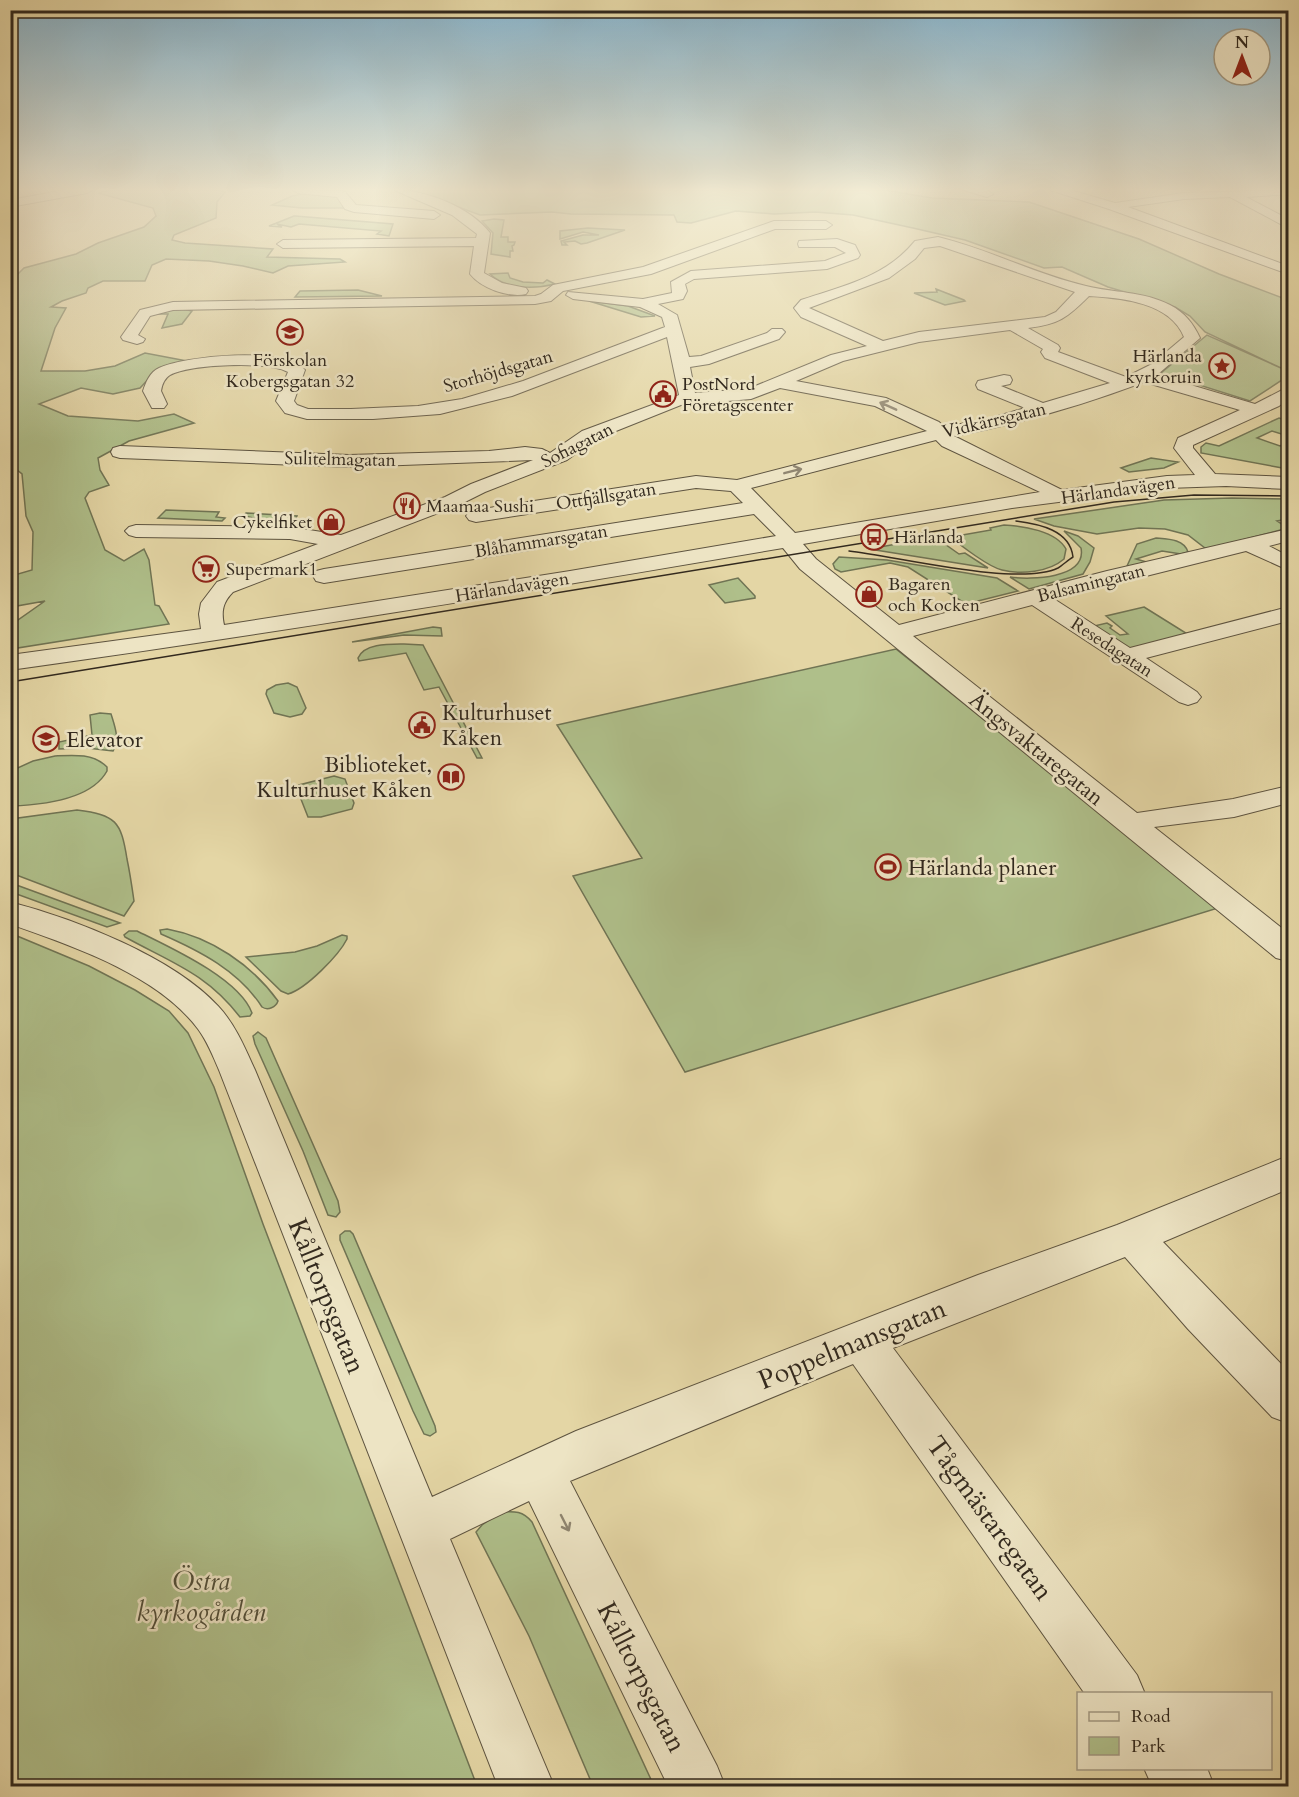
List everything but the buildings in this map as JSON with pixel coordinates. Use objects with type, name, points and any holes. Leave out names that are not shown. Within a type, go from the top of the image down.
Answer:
[{"type":"street","points":[[478,274],[482,280],[509,290],[643,303],[678,296],[680,291],[678,282],[691,275],[707,274]]},
{"type":"street","points":[[136,339],[129,337],[145,312],[173,306],[536,300],[546,298],[564,286],[630,274]]},
{"type":"street","points":[[881,346],[806,314],[801,308],[806,303],[888,274]]},
{"type":"street","points":[[1035,274],[1085,291]]},
{"type":"street","name":"Sofiagatan","points":[[214,634],[209,609],[212,601],[225,587],[452,501],[478,488],[560,456],[589,435],[682,397],[751,394],[837,358],[881,346],[919,337],[1048,321],[1061,315],[1085,291]]},
{"type":"street","name":"Vidkärrsgatan","points":[[737,486],[940,433],[990,424],[1135,379],[1158,368],[1192,338],[1190,328],[1179,315],[1162,307],[1115,294],[1085,291]]},
{"type":"street","points":[[643,303],[669,315],[681,363],[682,397]]},
{"type":"street","points":[[1013,326],[1052,348],[1049,352],[1051,355],[1257,410]]},
{"type":"street","name":"Storhöjdsgatan","points":[[158,404],[152,391],[161,374],[166,370],[194,364],[270,362],[287,364],[297,370],[285,401],[291,409],[307,414],[412,412],[489,398],[574,368],[652,336],[675,332]]},
{"type":"street","points":[[681,363],[703,361],[773,336],[777,332]]},
{"type":"street","points":[[964,389],[1004,380]]},
{"type":"street","points":[[779,383],[879,402],[933,426],[949,442],[1053,491]]},
{"type":"street","points":[[984,385],[1042,409]]},
{"type":"street","name":"Härlandavägen","points":[[1204,474],[1184,452],[1185,442],[1257,410],[1288,392]]},
{"type":"street","name":"Sulitelmagatan","points":[[120,452],[349,461],[489,457],[525,453],[560,456]]},
{"type":"street","points":[[1204,474],[1233,469],[1288,476]]},
{"type":"street","points":[[1204,474],[1288,483]]},
{"type":"street","name":"Härlandavägen","points":[[1012,502],[1053,491],[1204,474]]},
{"type":"street","name":"Härlandavägen","points":[[10,663],[214,634],[790,541],[1012,502],[1167,482],[1204,474]]},
{"type":"street","name":"Ottfjällsgatan","points":[[476,516],[696,482],[737,486]]},
{"type":"street","points":[[737,486],[790,541]]},
{"type":"street","name":"Blåhammarsgatan","points":[[324,576],[758,507]]},
{"type":"street","points":[[136,531],[290,534],[342,542]]},
{"type":"street","name":"Balsamingatan","points":[[894,634],[1288,536]]},
{"type":"street","name":"Ängsvaktaregatan","points":[[790,541],[808,564],[1288,950]]},
{"type":"street","points":[[1250,545],[1288,564]]},
{"type":"street","name":"Resedagatan","points":[[1036,597],[1188,697]]},
{"type":"street","points":[[1127,656],[1288,614]]},
{"type":"street","points":[[1131,824],[1152,818],[1234,808],[1288,794]]},
{"type":"street","name":"Kålltorpsgatan","points":[[10,912],[99,946],[178,989],[205,1014],[223,1040],[526,1786]]},
{"type":"street","name":"Poppelmansgatan","points":[[420,1528],[539,1471],[699,1405],[863,1342],[993,1288],[1132,1237],[1288,1172]]},
{"type":"street","points":[[1132,1237],[1203,1315],[1288,1402]]},
{"type":"street","name":"Tågmästaregatan","points":[[863,1342],[1117,1692]]},
{"type":"street","name":"Kålltorpsgatan","points":[[539,1471],[697,1786]]},
{"type":"street","points":[[1174,1770],[1186,1786]]},
{"type":"green space","points":[[18,274],[148,274],[145,281],[103,281],[88,288],[86,293],[51,307],[66,308],[55,328],[41,371],[85,371],[115,366],[145,353],[187,361],[156,371],[140,388],[113,394],[81,388],[39,404],[68,416],[138,421],[174,414],[194,423],[129,441],[98,458],[100,470],[109,485],[89,492],[85,498],[105,550],[124,561],[144,549],[149,560],[155,605],[159,606],[169,624],[11,649],[11,625],[45,601],[11,607],[11,576],[32,570],[33,532],[26,516],[22,474],[11,465],[11,281]]},
{"type":"green space","points":[[490,274],[508,274],[510,278],[523,282],[543,283],[547,280],[555,284],[539,287],[513,286]]},
{"type":"green space","points":[[1078,274],[1219,274],[1288,300],[1288,365],[1283,370],[1288,372],[1288,376],[1250,401],[1161,373],[1207,335],[1281,368],[1205,332],[1190,316],[1175,307],[1108,287]]},
{"type":"green space","points":[[936,289],[965,301],[945,305],[914,293],[937,292]]},
{"type":"green space","points":[[358,290],[382,296],[295,297],[300,291]]},
{"type":"green space","points":[[589,301],[628,306],[655,316],[641,317]]},
{"type":"green space","points":[[178,308],[192,311],[182,324],[162,328],[168,314],[154,314]]},
{"type":"green space","points":[[1279,418],[1288,421],[1288,436],[1272,431],[1257,438],[1280,446],[1288,442],[1288,469],[1201,453],[1201,447],[1206,443],[1219,446]]},
{"type":"green space","points":[[1151,458],[1178,462],[1164,468],[1129,472],[1121,468]]},
{"type":"green space","points":[[1288,499],[1288,519],[1277,521],[1288,528],[1205,548],[1188,535],[1165,529],[1139,528],[1097,534],[1054,526],[1034,519],[1164,500]]},
{"type":"green space","points":[[166,510],[219,512],[216,517],[225,518],[222,521],[158,518]]},
{"type":"green space","points":[[246,513],[297,516],[295,520],[287,521],[283,527],[258,527],[264,523],[263,520],[244,516]]},
{"type":"green space","points":[[1004,525],[1030,528],[1055,538],[1066,549],[1064,559],[1043,570],[1026,572],[1002,570],[968,551],[951,537],[991,530],[990,528]]},
{"type":"green space","points":[[1064,531],[1078,536],[1094,548],[1083,574],[1029,589],[1010,577],[1030,578],[1055,575],[1075,566],[1080,558],[1081,548]]},
{"type":"green space","points":[[930,538],[939,540],[959,554],[965,553],[988,568],[869,549]]},
{"type":"green space","points":[[1156,538],[1179,542],[1188,552],[1181,554],[1162,551],[1136,559],[1150,563],[1127,566],[1137,544]]},
{"type":"green space","points":[[839,557],[887,560],[997,578],[1018,591],[966,604],[908,567],[890,563],[841,572],[835,569],[833,564]]},
{"type":"green space","points":[[738,578],[755,598],[725,603],[709,585]]},
{"type":"green space","points":[[1144,607],[1189,635],[1142,648],[1127,648],[1094,626],[1107,623],[1120,635],[1128,634],[1106,616]]},
{"type":"green space","points":[[433,627],[441,628],[442,636],[404,635],[352,642]]},
{"type":"green space","points":[[385,644],[423,645],[482,758],[477,758],[439,687],[424,690],[406,653],[359,661],[358,658],[366,649]]},
{"type":"green space","name":"Härlanda planer","points":[[896,649],[1218,908],[685,1072],[573,876],[642,858],[557,725]]},
{"type":"green space","points":[[288,683],[297,687],[306,708],[302,714],[290,717],[274,713],[266,694],[267,690],[276,685]]},
{"type":"green space","points":[[111,714],[116,737],[113,751],[87,748],[59,749],[59,742],[92,735],[90,715]]},
{"type":"green space","points":[[55,756],[89,757],[101,762],[107,767],[107,771],[100,781],[78,795],[50,802],[11,806],[11,771],[33,761]]},
{"type":"green space","points":[[334,776],[345,779],[354,803],[352,809],[321,817],[308,817],[297,789],[299,785]]},
{"type":"green space","points":[[77,810],[100,814],[114,822],[119,828],[125,846],[134,901],[124,916],[11,873],[11,819]]},
{"type":"green space","points":[[11,883],[120,923],[107,927],[11,892]]},
{"type":"green space","points":[[167,929],[199,939],[229,954],[268,988],[278,1001],[277,1003],[274,1007],[262,1007],[242,983],[217,963],[161,934],[160,930]]},
{"type":"green space","points":[[129,931],[137,931],[167,946],[218,976],[245,1000],[252,1013],[250,1016],[240,1017],[201,979],[125,937],[124,935]]},
{"type":"green space","name":"Östra kyrkogården","points":[[10,933],[89,966],[135,990],[169,1011],[188,1033],[214,1087],[263,1224],[477,1786],[11,1786]]},
{"type":"green space","points":[[342,935],[347,936],[347,939],[330,962],[304,986],[288,994],[281,991],[246,957],[295,952],[317,946]]},
{"type":"green space","points":[[258,1032],[266,1038],[338,1201],[340,1212],[336,1217],[328,1215],[303,1151],[255,1044],[253,1036]]},
{"type":"green space","points":[[345,1231],[353,1234],[435,1426],[436,1432],[430,1436],[424,1434],[413,1411],[340,1240],[340,1235]]},
{"type":"green space","points":[[501,1512],[518,1512],[532,1522],[654,1786],[593,1786],[529,1636],[476,1532]]},
{"type":"tram line","points":[[10,682],[1114,502],[1194,495],[1288,496]]},
{"type":"tram line","points":[[849,551],[956,568],[1015,574],[1039,573],[1058,568],[1073,557],[1071,548],[1060,535],[1034,524],[1016,521]]},
{"type":"place","name":"Förskolan Kobergsgatan 32","points":[[290,332]]},
{"type":"place","name":"Härlanda kyrkoruin","points":[[1222,366]]},
{"type":"place","name":"PostNord Företagscenter","points":[[663,394]]},
{"type":"place","name":"Maamaa Sushi","points":[[407,506]]},
{"type":"place","name":"Cykelfiket","points":[[331,522]]},
{"type":"place","name":"Härlanda","points":[[874,537]]},
{"type":"place","name":"Supermark1","points":[[206,569]]},
{"type":"place","name":"Bagaren och Kocken","points":[[869,594]]},
{"type":"place","name":"Kulturhuset Kåken","points":[[422,725]]},
{"type":"place","name":"Elevator","points":[[46,739]]},
{"type":"place","name":"Biblioteket, Kulturhuset Kåken","points":[[451,777]]},
{"type":"place","name":"Härlanda planer","points":[[888,867]]}]
